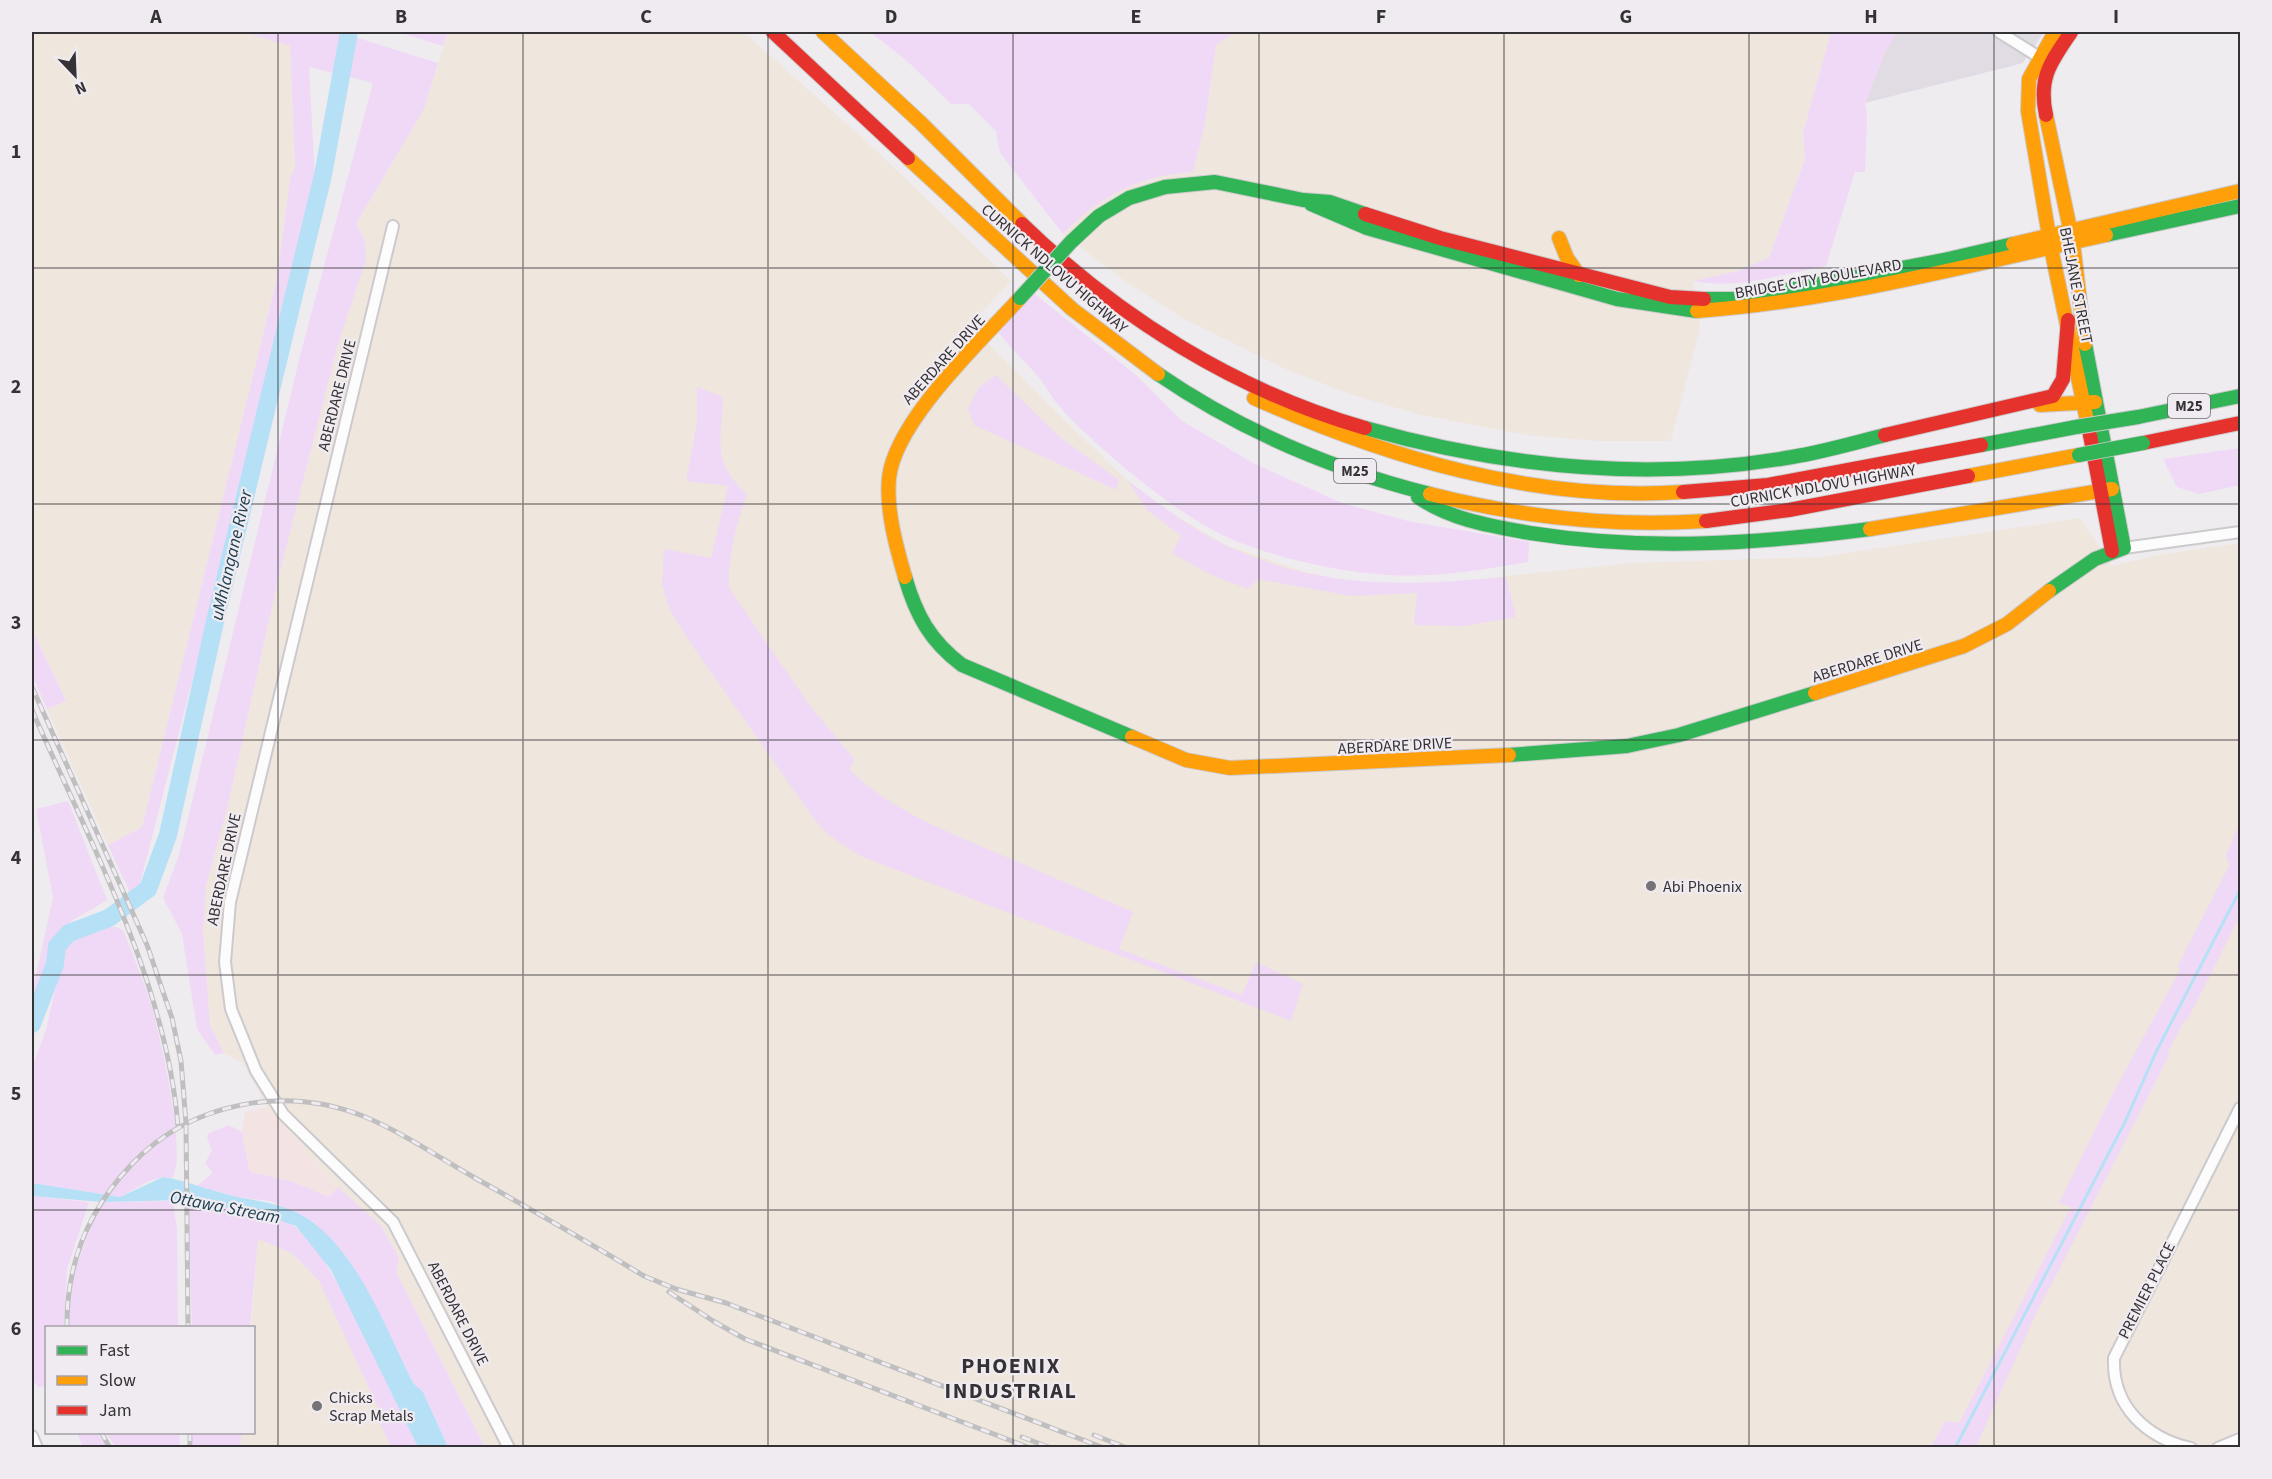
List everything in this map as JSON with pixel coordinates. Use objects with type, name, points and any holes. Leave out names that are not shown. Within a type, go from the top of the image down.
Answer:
[{"type":"main road","name":"CURNICK NDLOVU HIGHWAY","points":[[773,32],[1077,313],[1145,366],[1197,399],[1268,437],[1410,489],[1465,504],[1542,517],[1670,523],[1768,515],[2241,423]]},
{"type":"main road","name":"CURNICK NDLOVU HIGHWAY","points":[[811,32],[1021,234],[1094,298],[1168,349],[1231,387],[1293,416],[1360,442],[1508,482],[1576,491],[1656,494],[1771,484],[2241,396]]},
{"type":"main road","points":[[823,32],[911,113],[1042,244],[1100,293],[1198,358],[1257,388],[1378,432],[1440,447],[1554,464],[1635,470],[1749,464],[1792,457],[2053,396],[2062,385],[2065,370],[2063,334],[2068,320]]},
{"type":"main road","name":"BHEJANE STREET","points":[[2055,32],[2039,57],[2029,79],[2026,96],[2050,242],[2089,403],[2118,549]]},
{"type":"main road","name":"BHEJANE STREET","points":[[2071,32],[2046,69],[2042,88],[2049,140],[2072,237],[2089,403]]},
{"type":"main road","name":"BRIDGE CITY BOULEVARD","points":[[1020,298],[1071,242],[1112,208],[1129,198],[1166,186],[1215,182],[1303,200],[1670,297],[1740,299],[1845,286]]},
{"type":"main road","name":"BRIDGE CITY BOULEVARD","points":[[2072,237],[2241,191]]},
{"type":"main road","name":"BRIDGE CITY BOULEVARD","points":[[1329,208],[1367,228],[1617,299],[1658,308],[1724,311],[1765,306],[1845,286],[2072,237],[2241,206]]},
{"type":"main road","points":[[1559,238],[1567,258],[1579,274]]},
{"type":"main road","name":"ABERDARE DRIVE","points":[[1020,298],[922,405],[912,419],[894,459],[889,478],[890,504],[914,607],[932,639],[962,665],[1161,750],[1207,765],[1258,769],[1585,751],[1627,746],[1679,735],[1964,646],[1998,630],[2069,575],[2118,549]]},
{"type":"main road","points":[[2009,408],[2089,403]]},
{"type":"main road","points":[[1410,489],[1430,506],[1470,521],[1586,542],[1638,546],[1713,544],[1854,532],[2105,490]]},
{"type":"street","points":[[1999,32],[2039,57]]},
{"type":"street","name":"ABERDARE DRIVE","points":[[393,226],[230,902],[225,962],[231,1009],[267,1091],[283,1114],[393,1222],[508,1448]]},
{"type":"street","name":"ABERDARE DRIVE","points":[[2118,549],[2241,532]]},
{"type":"street","name":"PREMIER PLACE","points":[[2191,1448],[2157,1435],[2129,1414],[2117,1388],[2114,1358],[2241,1108]]},
{"type":"street","points":[[32,1436],[37,1448]]},
{"type":"street","points":[[2218,1448],[2241,1439]]},
{"type":"shaded area","points":[[32,32],[243,32],[290,45],[295,166],[290,179],[277,278],[142,827],[108,845],[47,709],[66,700],[32,629]]},
{"type":"shaded area","points":[[243,32],[339,32],[438,63],[424,109],[356,224],[365,240],[366,260],[338,344],[280,571],[228,805],[206,886],[203,930],[210,1025],[224,1053],[215,1055],[197,1029],[182,934],[163,898],[179,855],[301,352],[373,83],[309,67],[315,178],[245,475],[140,884],[131,895],[108,845],[142,827],[277,278],[290,179],[295,166],[290,46]]},
{"type":"shaded area","points":[[398,32],[448,32],[443,46]]},
{"type":"shaded area","points":[[448,32],[744,32],[879,153],[1011,281],[970,325],[1067,423],[1127,480],[1173,514],[1226,545],[1305,572],[1351,582],[1422,585],[1632,563],[1820,557],[2080,518],[2112,566],[2159,555],[2240,543],[2240,1447],[485,1447],[396,1272],[399,1258],[381,1227],[338,1187],[267,1107],[243,1063],[224,1053],[210,1025],[203,930],[206,886],[228,805],[280,571],[338,344],[366,260],[365,240],[356,224],[424,109]]},
{"type":"shaded area","points":[[870,32],[1236,32],[1216,45],[1205,124],[1193,172],[1156,178],[1122,190],[1091,209],[1063,234],[1000,153],[996,131],[969,104],[951,104],[906,60]]},
{"type":"shaded area","points":[[1236,32],[1831,32],[1803,133],[1805,159],[1769,258],[1738,271],[1693,281],[1700,327],[1671,441],[1599,441],[1527,435],[1421,415],[1352,395],[1283,368],[1184,319],[1122,279],[1063,234],[1084,213],[1121,189],[1164,175],[1193,172],[1205,124],[1216,45]]},
{"type":"shaded area","points":[[1831,32],[1897,32],[1884,54],[1865,103],[1867,116],[1865,172],[1855,172],[1826,266],[1777,277],[1726,284],[1693,281],[1738,271],[1769,258],[1805,159],[1803,133]]},
{"type":"shaded area","points":[[1897,32],[2044,32],[2023,63],[1865,103],[1884,54]]},
{"type":"shaded area","points":[[1035,294],[1136,375],[1181,420],[1253,463],[1342,503],[1408,521],[1529,542],[1528,562],[1440,574],[1387,575],[1330,568],[1291,559],[1253,548],[1214,531],[1166,500],[1096,443],[1059,406],[1038,377],[998,332]]},
{"type":"shaded area","points":[[996,375],[1061,438],[1119,480],[1116,490],[974,425],[968,408],[979,387]]},
{"type":"shaded area","points":[[697,387],[723,397],[721,450],[723,461],[736,482],[747,494],[734,541],[729,588],[811,707],[854,759],[850,770],[883,797],[919,818],[1133,912],[1119,949],[1242,995],[1256,962],[1303,984],[1291,1021],[860,856],[830,836],[814,819],[685,635],[669,608],[662,585],[664,549],[711,558],[728,486],[686,481],[697,422]]},
{"type":"shaded area","points":[[2240,448],[2240,485],[2199,494],[2177,487],[2163,459]]},
{"type":"shaded area","points":[[1127,480],[1176,516],[1227,546],[1297,571],[1331,578],[1399,583],[1506,577],[1516,617],[1464,626],[1414,625],[1417,593],[1351,596],[1258,579],[1248,589],[1209,574],[1172,553],[1181,536],[1147,510]]},
{"type":"shaded area","points":[[32,629],[66,701],[47,709],[32,675]]},
{"type":"shaded area","points":[[68,801],[107,900],[70,922],[54,937],[48,953],[46,984],[32,1017],[32,993],[53,898],[36,809]]},
{"type":"shaded area","points":[[2240,823],[2240,916],[2187,1021],[2184,1021],[2168,1052],[2170,1054],[2034,1318],[1976,1447],[1931,1447],[1945,1421],[1959,1423],[2071,1207],[2059,1203],[2112,1095],[2181,968],[2177,967],[2229,866],[2226,855]]},
{"type":"shaded area","points":[[97,927],[116,927],[123,930],[152,1008],[161,1043],[175,1122],[176,1166],[172,1178],[163,1177],[149,1181],[120,1197],[32,1183],[32,1067],[46,1030],[65,947],[76,938]]},
{"type":"shaded area","points":[[267,1107],[338,1187],[329,1197],[291,1181],[250,1172],[242,1132],[245,1112]]},
{"type":"shaded area","points":[[229,1125],[242,1132],[250,1172],[291,1181],[329,1197],[338,1187],[381,1226],[399,1258],[396,1272],[485,1447],[448,1447],[423,1392],[413,1383],[355,1270],[341,1250],[312,1221],[270,1201],[238,1197],[197,1186],[213,1173],[205,1163],[212,1150],[207,1138],[209,1133]]},
{"type":"shaded area","points":[[32,1196],[89,1202],[67,1269],[64,1326],[45,1326],[45,1385],[39,1388],[32,1379]]},
{"type":"shaded area","points":[[188,1200],[243,1208],[270,1215],[294,1226],[309,1239],[343,1293],[418,1447],[391,1447],[378,1419],[382,1416],[319,1281],[292,1253],[258,1239],[250,1326],[192,1326]]},
{"type":"shaded area","points":[[173,1201],[177,1230],[178,1326],[68,1326],[73,1279],[101,1202]]},
{"type":"shaded area","points":[[258,1238],[292,1253],[319,1281],[383,1416],[378,1419],[391,1447],[240,1448],[242,1434],[255,1434],[255,1326],[251,1326]]},
{"type":"shaded area","points":[[77,1434],[98,1434],[108,1447],[83,1447]]},
{"type":"shaded area","points":[[107,1434],[179,1434],[180,1447],[116,1447]]},
{"type":"shaded area","points":[[193,1434],[242,1434],[240,1447],[193,1447]]},
{"type":"water","name":"Ottawa Stream","points":[[163,1177],[285,1208],[311,1221],[328,1236],[358,1273],[413,1383],[423,1392],[448,1447],[418,1447],[331,1270],[296,1226],[262,1214],[188,1200],[101,1202],[32,1196],[32,1183],[120,1197]]},
{"type":"waterway","name":"uMhlangane River","points":[[32,1024],[55,964],[57,946],[69,933],[109,918],[148,889],[168,835],[216,617],[323,175],[349,32]]},
{"type":"waterway","points":[[1955,1448],[2125,1122],[2157,1050],[2240,890]]},
{"type":"railway","points":[[32,687],[147,945],[172,1018],[181,1061],[186,1123],[188,1326]]},
{"type":"railway","points":[[32,710],[100,862],[142,966],[159,1020],[171,1073],[178,1127]]},
{"type":"railway","points":[[67,1326],[71,1281],[83,1239],[103,1200],[132,1164],[156,1143],[182,1126],[210,1113],[240,1105],[271,1101],[302,1102],[333,1107],[363,1116],[392,1129],[644,1276],[676,1289],[726,1303],[1104,1448]]},
{"type":"railway","points":[[669,1292],[745,1339],[1030,1448]]},
{"type":"railway","points":[[102,1434],[110,1448]]},
{"type":"railway","points":[[190,1434],[190,1448]]},
{"type":"railway","points":[[1094,1435],[1127,1448]]},
{"type":"railway","points":[[1022,1437],[1051,1448]]},
{"type":"traffic: fast","points":[[1071,242],[1099,216],[1129,198],[1165,187],[1215,182],[1303,200],[1330,202],[1365,214]]},
{"type":"traffic: fast","points":[[1311,204],[1367,228],[1617,299],[1697,311]]},
{"type":"traffic: fast","points":[[2106,235],[2240,206]]},
{"type":"traffic: fast","points":[[1020,298],[1071,242]]},
{"type":"traffic: fast","points":[[1704,299],[1740,299],[1944,260],[2013,244]]},
{"type":"traffic: fast","points":[[2049,591],[2095,559],[2124,548],[2085,344]]},
{"type":"traffic: fast","points":[[1158,374],[1222,413],[1289,446],[1359,473],[1430,494]]},
{"type":"traffic: fast","points":[[2138,417],[2240,396]]},
{"type":"traffic: fast","points":[[2076,427],[2138,417]]},
{"type":"traffic: fast","points":[[1981,445],[2076,427]]},
{"type":"traffic: fast","points":[[1365,428],[1417,441],[1523,461],[1630,469],[1684,469],[1738,465],[1804,455],[1885,435]]},
{"type":"traffic: fast","points":[[2079,455],[2143,443]]},
{"type":"traffic: fast","points":[[1418,497],[1458,517],[1486,525],[1573,539],[1615,542],[1658,544],[1742,542],[1870,529]]},
{"type":"traffic: fast","points":[[905,577],[919,615],[933,637],[962,665],[1132,737]]},
{"type":"traffic: fast","points":[[1509,755],[1627,746],[1679,735],[1815,693]]},
{"type":"traffic: slow","points":[[823,32],[921,123],[1022,224]]},
{"type":"traffic: slow","points":[[2055,32],[2029,79],[2028,111],[2051,248],[2090,435]]},
{"type":"traffic: slow","points":[[2046,115],[2073,243],[2085,344]]},
{"type":"traffic: slow","points":[[908,158],[1072,309],[1158,374]]},
{"type":"traffic: slow","points":[[2013,244],[2240,191]]},
{"type":"traffic: slow","points":[[1697,311],[1800,299],[1902,281],[2106,235]]},
{"type":"traffic: slow","points":[[1559,238],[1567,258],[1579,275]]},
{"type":"traffic: slow","points":[[905,577],[895,540],[889,503],[889,478],[895,456],[923,407],[963,359],[1020,298]]},
{"type":"traffic: slow","points":[[1254,398],[1357,439],[1410,457],[1463,471],[1572,490],[1628,493],[1683,492]]},
{"type":"traffic: slow","points":[[2040,405],[2095,402]]},
{"type":"traffic: slow","points":[[1968,476],[2079,455]]},
{"type":"traffic: slow","points":[[1870,529],[2112,489]]},
{"type":"traffic: slow","points":[[1430,494],[1498,509],[1567,518],[1637,523],[1706,521]]},
{"type":"traffic: slow","points":[[1815,693],[1964,646],[2007,624],[2049,591]]},
{"type":"traffic: slow","points":[[1132,737],[1186,760],[1230,768],[1509,755]]},
{"type":"traffic: jam","points":[[773,32],[908,158]]},
{"type":"traffic: jam","points":[[2046,115],[2044,90],[2048,70],[2071,32]]},
{"type":"traffic: jam","points":[[1365,214],[1440,238],[1670,297],[1704,299]]},
{"type":"traffic: jam","points":[[1022,224],[1098,290],[1181,347],[1270,394],[1365,428]]},
{"type":"traffic: jam","points":[[1885,435],[2053,396],[2063,379],[2068,320]]},
{"type":"traffic: jam","points":[[2143,443],[2240,423]]},
{"type":"traffic: jam","points":[[2090,435],[2112,551]]},
{"type":"traffic: jam","points":[[1683,492],[1768,485],[1981,445]]},
{"type":"traffic: jam","points":[[1706,521],[1789,510],[1968,476]]},
{"type":"place","name":"Abi Phoenix","points":[[1651,886]]},
{"type":"place","name":"Chicks Scrap Metals","points":[[317,1406]]},
{"type":"district","name":"PHOENIX INDUSTRIAL","points":[[1011,1378]]}]
